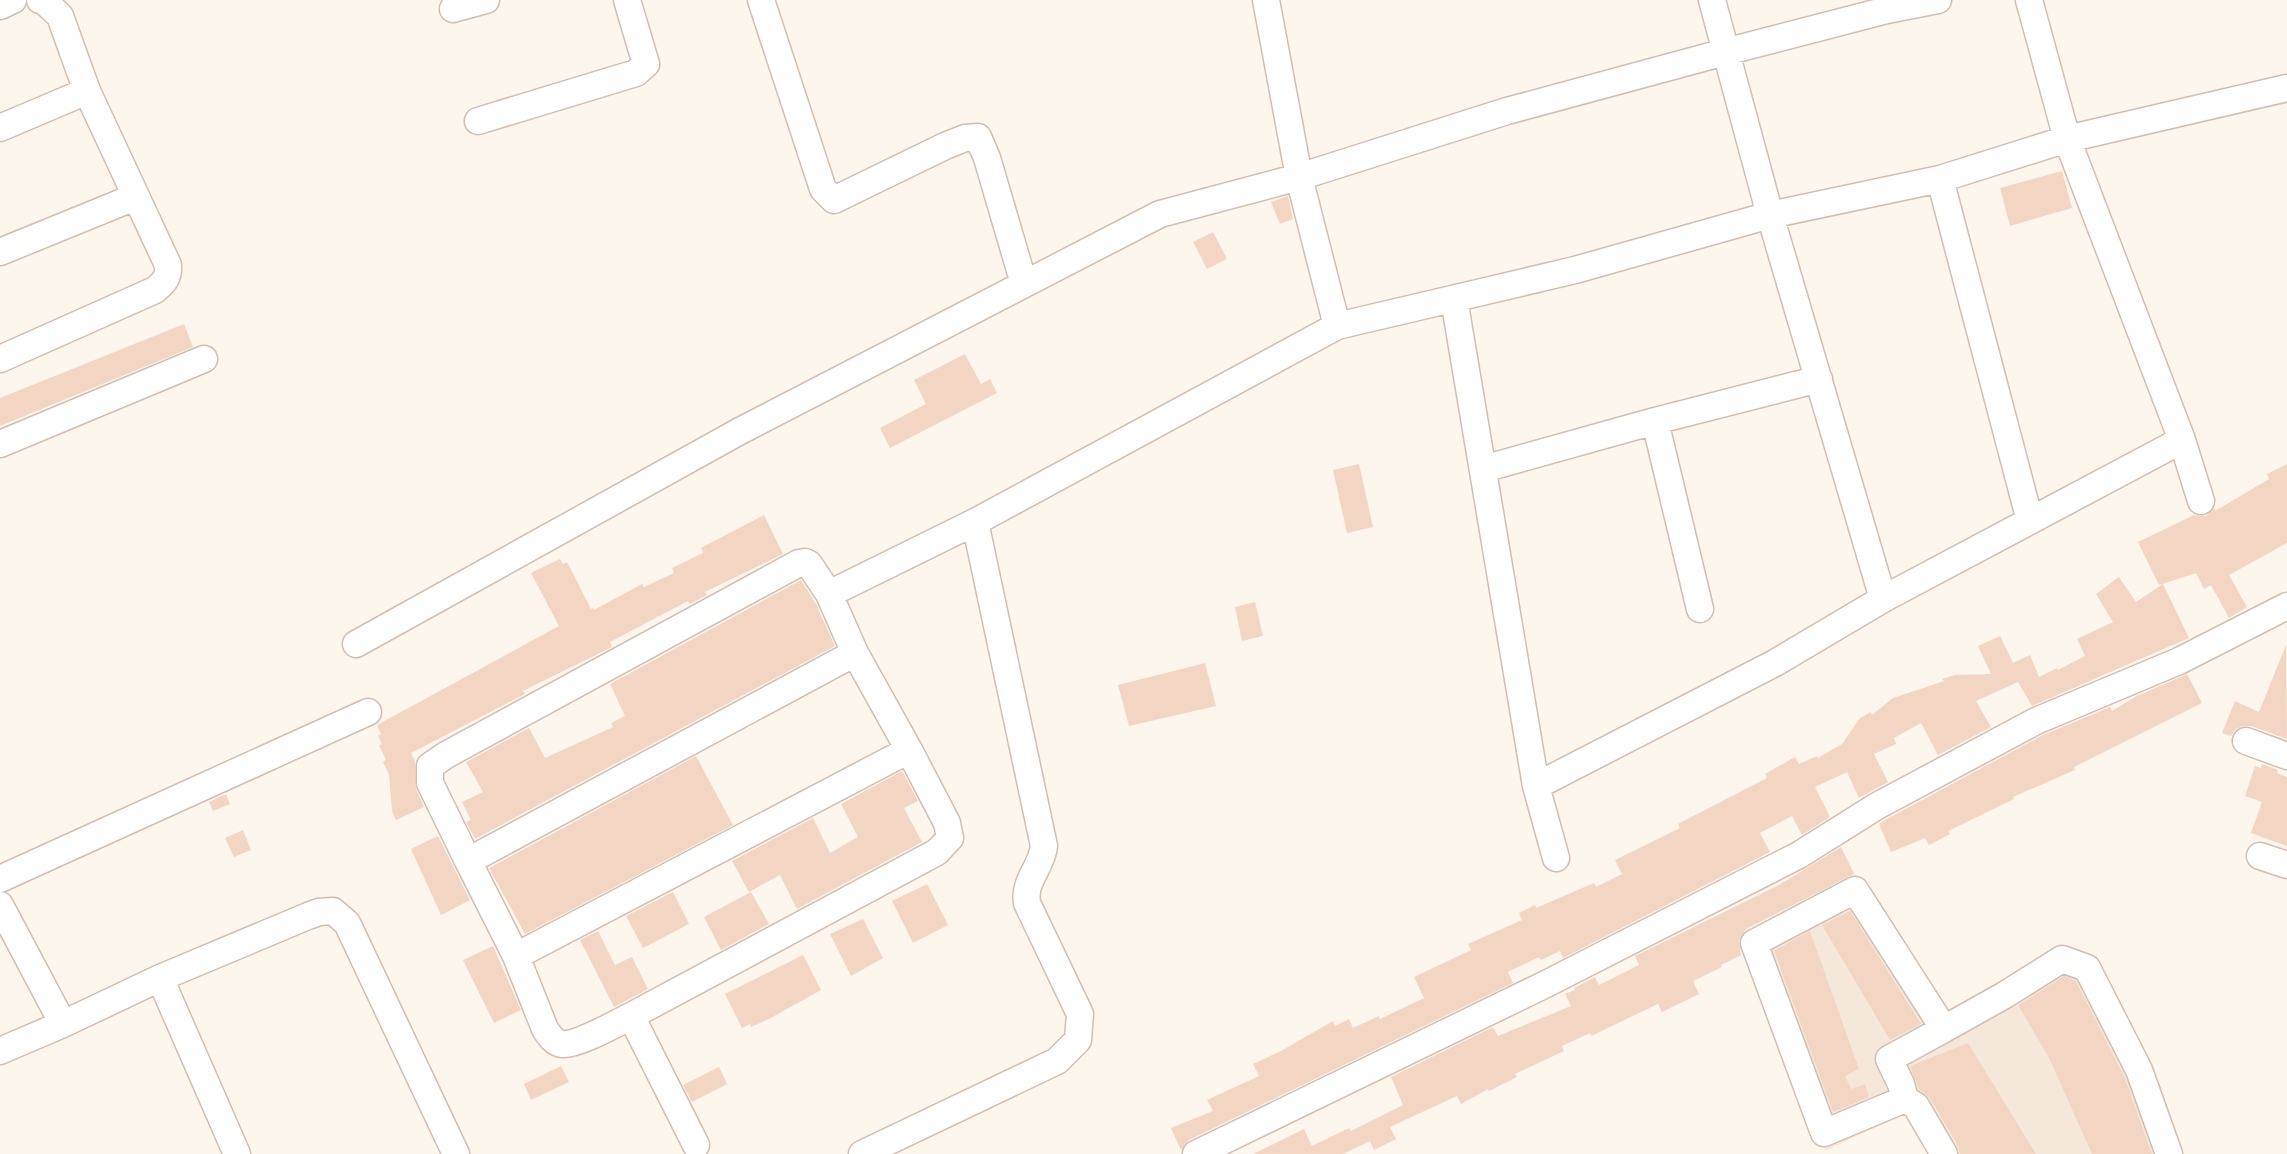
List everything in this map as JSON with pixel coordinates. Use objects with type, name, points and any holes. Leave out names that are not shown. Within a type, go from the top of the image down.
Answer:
[{"type":"street","points":[[0,6],[13,0]]},
{"type":"street","points":[[0,359],[155,290],[169,275],[168,265],[87,91],[60,16],[43,0]]},
{"type":"street","points":[[453,9],[486,0]]},
{"type":"street","points":[[478,121],[636,74],[646,64],[627,0]]},
{"type":"street","points":[[761,0],[823,189],[834,200],[945,146],[965,138],[978,137],[987,158],[1024,284]]},
{"type":"street","points":[[1266,0],[1299,177],[1337,326]]},
{"type":"street","points":[[1712,0],[1770,215],[1883,599]]},
{"type":"street","points":[[356,644],[740,431],[1160,214],[1299,177],[1507,111],[1886,5],[1938,0]]},
{"type":"street","points":[[2029,0],[2067,139],[2182,440],[2200,501]]},
{"type":"street","points":[[829,594],[975,522],[1337,326],[1575,270],[1770,215],[1940,179],[2067,139],[2287,88]]},
{"type":"street","points":[[0,128],[87,91]]},
{"type":"street","points":[[1940,179],[2030,521]]},
{"type":"street","points":[[0,252],[135,197]]},
{"type":"street","points":[[1454,299],[1536,786],[1556,858]]},
{"type":"street","points":[[0,444],[204,359]]},
{"type":"street","points":[[1483,469],[1819,379]]},
{"type":"street","points":[[1655,421],[1700,609]]},
{"type":"street","points":[[1536,786],[1775,663],[1883,599],[2182,440]]},
{"type":"street","points":[[862,1154],[1057,1061],[1078,1040],[1080,1014],[1027,903],[1025,892],[1043,856],[1044,846],[975,522]]},
{"type":"street","points":[[799,563],[809,564],[829,594],[855,653],[947,823],[950,838],[937,852],[631,1016],[580,1040],[562,1044],[553,1039],[545,1029],[516,956],[430,783],[429,766],[799,563]]},
{"type":"street","points":[[1196,1154],[1544,985],[1799,855],[1877,806],[2036,722],[2179,661],[2287,606]]},
{"type":"street","points":[[468,861],[855,653]]},
{"type":"street","points":[[0,879],[368,712]]},
{"type":"street","points":[[2246,741],[2287,756]]},
{"type":"street","points":[[516,956],[909,750]]},
{"type":"street","points":[[2260,856],[2287,865]]},
{"type":"street","points":[[1905,1098],[1824,1133],[1754,943],[1855,890],[1944,1029]]},
{"type":"street","points":[[0,905],[63,1024]]},
{"type":"street","points":[[0,1051],[160,978],[308,916],[332,911],[346,923],[456,1154]]},
{"type":"street","points":[[1944,1154],[1916,1106],[1905,1098],[1902,1084],[1889,1059],[2003,996],[2063,959],[2087,968],[2138,1070],[2169,1154]]},
{"type":"street","points":[[160,978],[237,1154]]},
{"type":"street","points":[[631,1016],[696,1145]]},
{"type":"shaded area","points":[[1862,883],[1947,1019],[2091,962],[2176,1154],[1935,1154],[1911,1111],[1825,1151],[1748,940]]},
{"type":"building","points":[[2062,171],[2072,208],[2010,226],[2000,188]]},
{"type":"building","points":[[1288,196],[1293,219],[1280,224],[1271,202]]},
{"type":"building","points":[[1213,232],[1227,259],[1207,269],[1193,242]]},
{"type":"building","points":[[184,324],[193,347],[0,426],[0,398]]},
{"type":"building","points":[[965,354],[981,384],[990,379],[997,393],[890,448],[880,428],[926,404],[914,380]]},
{"type":"building","points":[[1359,464],[1373,527],[1347,533],[1333,470]]},
{"type":"building","points":[[2287,464],[2287,543],[2229,575],[2247,607],[2229,618],[2211,585],[2204,589],[2196,573],[2159,585],[2138,542],[2194,515],[2206,516],[2215,508],[2215,511],[2269,479],[2267,474]]},
{"type":"building","points":[[764,515],[783,554],[705,592],[707,595],[694,602],[690,604],[688,601],[610,642],[612,647],[523,691],[525,694],[411,753],[415,761],[416,789],[424,807],[396,820],[392,811],[389,774],[383,762],[386,760],[379,745],[382,744],[378,736],[381,734],[377,725],[559,626],[531,573],[560,559],[563,564],[567,562],[591,609],[594,610],[642,584],[644,587],[674,573],[672,568],[703,553],[701,548]]},
{"type":"building","points":[[2119,577],[2136,602],[2163,584],[2189,638],[2032,706],[2018,682],[1976,701],[1991,727],[1938,755],[1921,723],[1894,738],[1896,744],[1874,754],[1888,782],[1859,798],[1847,772],[1815,787],[1830,817],[1802,835],[1792,816],[1760,833],[1770,852],[1563,958],[1560,951],[1541,960],[1539,957],[1508,972],[1513,983],[1189,1140],[1181,1150],[1171,1128],[1213,1111],[1207,1100],[1259,1076],[1253,1064],[1333,1021],[1335,1026],[1349,1019],[1353,1028],[1379,1016],[1380,1019],[1424,998],[1414,977],[1471,950],[1468,944],[1522,920],[1519,913],[1535,905],[1536,908],[1594,883],[1596,887],[1622,874],[1615,860],[1680,828],[1678,824],[1767,778],[1765,774],[1795,757],[1799,764],[1817,756],[1818,758],[1842,744],[1860,718],[1871,712],[1872,715],[1893,698],[1955,675],[1991,674],[1978,646],[2000,636],[2013,663],[2030,655],[2039,677],[2085,656],[2077,639],[2113,622],[2096,594]]},
{"type":"building","points":[[801,580],[815,602],[835,646],[475,839],[466,822],[471,820],[462,802],[483,792],[466,762],[529,728],[545,758],[613,727],[611,723],[625,716],[610,684]]},
{"type":"building","points":[[1255,602],[1263,636],[1242,641],[1235,607]]},
{"type":"building","points":[[2286,645],[2287,739],[2251,726],[2236,729],[2231,736],[2222,733],[2235,701],[2259,712]]},
{"type":"building","points":[[1205,663],[1216,706],[1129,726],[1118,685]]},
{"type":"building","points":[[2187,674],[2202,703],[2074,767],[2075,770],[2013,797],[2014,799],[1948,831],[1950,834],[1929,845],[1925,838],[1891,852],[1879,824],[1885,820],[2043,735],[2110,707],[2112,711],[2135,697]]},
{"type":"building","points":[[696,756],[733,825],[525,934],[489,868]]},
{"type":"building","points":[[2262,764],[2287,777],[2287,846],[2251,833],[2262,802],[2245,796],[2255,766],[2261,768]]},
{"type":"building","points":[[902,771],[918,801],[904,808],[922,842],[797,909],[780,875],[749,892],[732,861],[813,818],[830,853],[858,837],[841,804]]},
{"type":"building","points":[[226,794],[230,804],[213,811],[209,802]]},
{"type":"building","points":[[243,830],[251,850],[234,857],[225,838]]},
{"type":"building","points":[[438,836],[470,900],[441,915],[411,849]]},
{"type":"building","points":[[1841,847],[1854,874],[1746,929],[1739,940],[1741,955],[1693,981],[1699,994],[1662,1012],[1658,1004],[1591,1036],[1590,1033],[1562,1046],[1564,1051],[1515,1074],[1517,1077],[1489,1091],[1488,1089],[1461,1104],[1457,1096],[1390,1127],[1396,1139],[1374,1150],[1370,1141],[1343,1154],[1253,1154],[1304,1129],[1312,1146],[1349,1128],[1351,1131],[1403,1105],[1391,1077],[1493,1027],[1498,1036],[1571,1006],[1565,994],[1575,990],[1574,988],[1595,977],[1599,985],[1639,965],[1635,956],[1779,885]]},
{"type":"building","points":[[927,884],[948,925],[913,943],[892,901]]},
{"type":"building","points":[[673,892],[689,924],[643,948],[626,916]]},
{"type":"building","points":[[751,892],[769,924],[721,950],[704,917]]},
{"type":"building","points":[[1850,911],[1921,1024],[1890,1040],[1822,925]]},
{"type":"building","points":[[863,919],[883,958],[851,976],[830,934]]},
{"type":"building","points":[[598,931],[615,965],[632,957],[648,989],[614,1007],[580,940]]},
{"type":"building","points":[[1810,931],[1859,1069],[1845,1076],[1851,1089],[1865,1084],[1869,1097],[1833,1112],[1774,951]]},
{"type":"building","points":[[493,946],[521,1010],[494,1023],[463,960]]},
{"type":"building","points":[[803,955],[821,990],[769,1019],[742,1028],[725,994]]},
{"type":"building","points":[[2064,976],[2076,981],[2124,1076],[2152,1154],[2092,1154],[2049,1058],[2018,1005]]},
{"type":"building","points":[[1968,1043],[2036,1154],[1960,1154],[1930,1098],[1919,1089],[1910,1066]]},
{"type":"building","points":[[561,1066],[569,1082],[531,1100],[524,1084]]},
{"type":"building","points":[[719,1067],[727,1084],[692,1102],[683,1085]]}]
